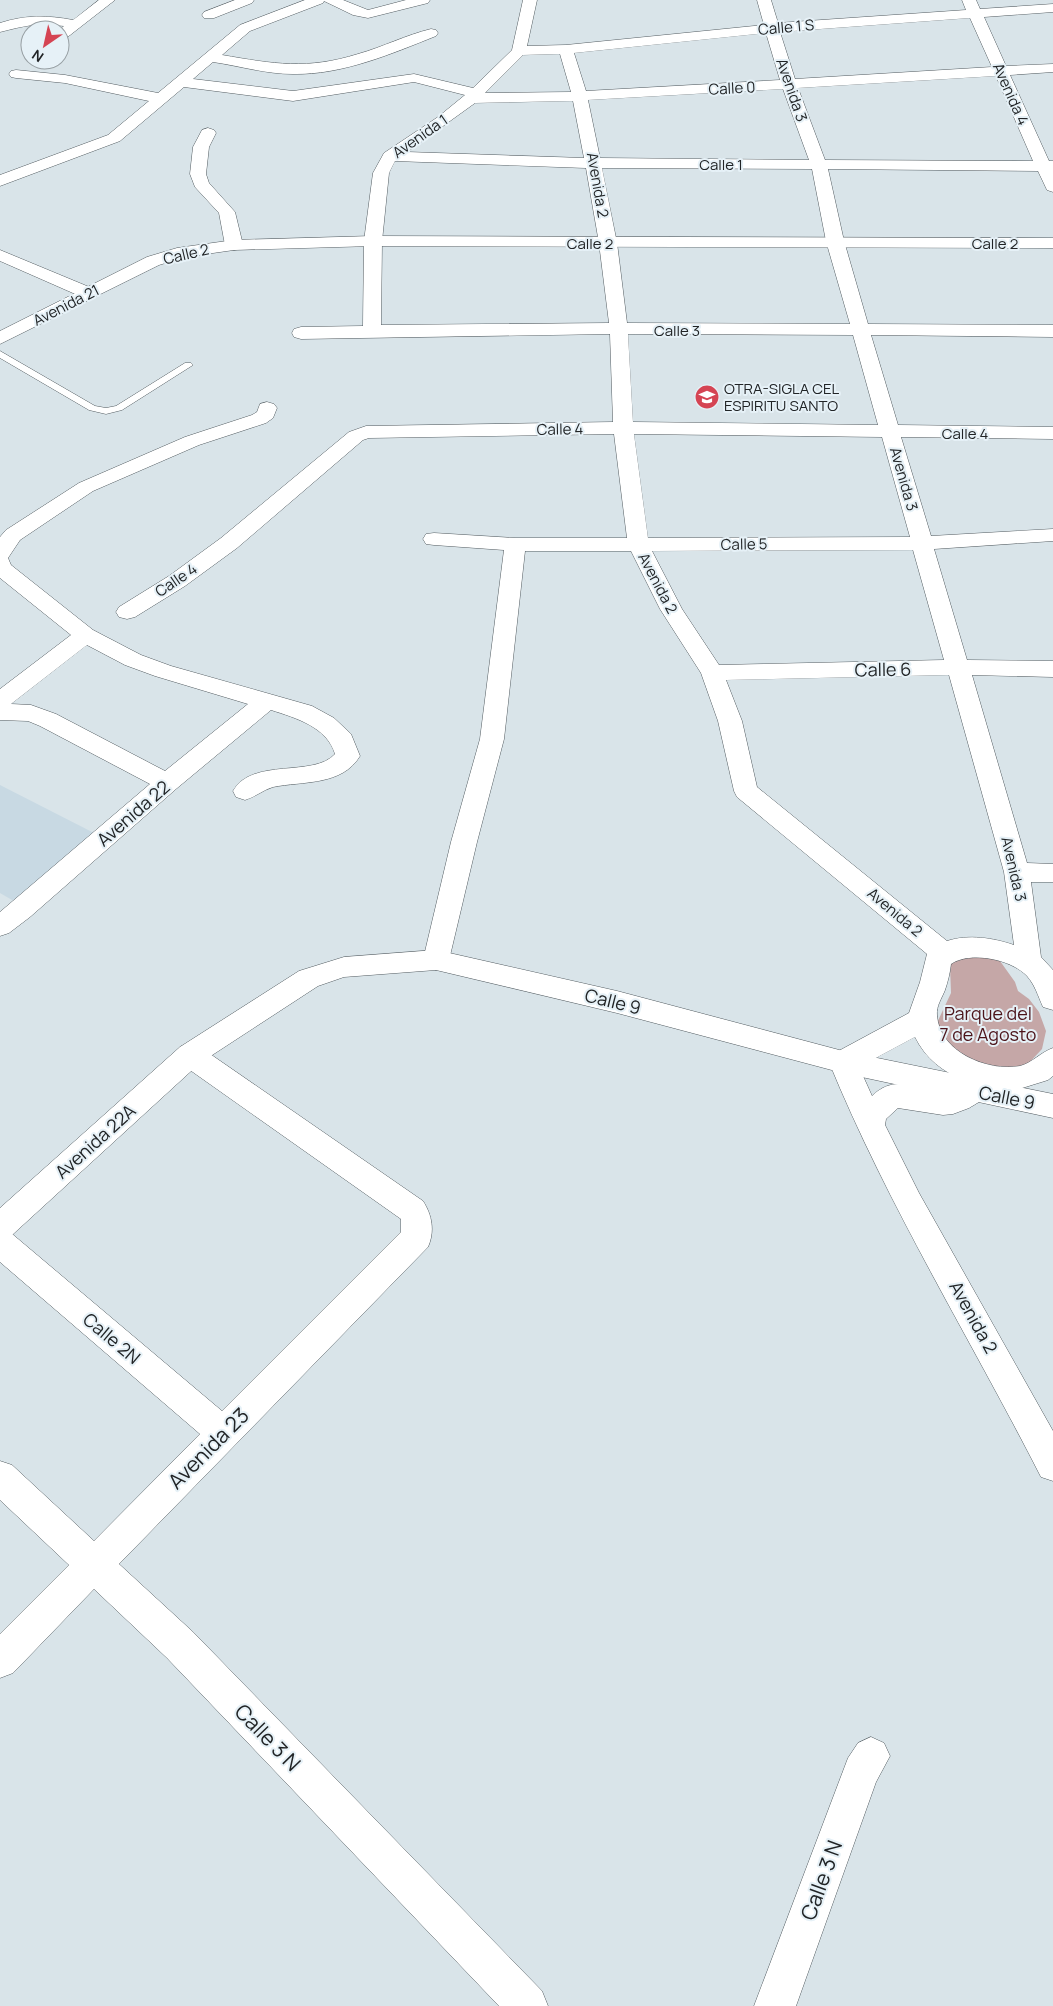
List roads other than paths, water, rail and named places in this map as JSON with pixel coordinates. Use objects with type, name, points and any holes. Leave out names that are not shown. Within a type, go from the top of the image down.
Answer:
[{"type":"street","points":[[70,27],[108,0]]},
{"type":"street","points":[[209,16],[248,0]]},
{"type":"street","points":[[0,181],[114,138],[159,98],[245,28],[318,0]]},
{"type":"street","points":[[336,2],[354,0]]},
{"type":"street","points":[[336,2],[358,12],[368,14],[423,0]]},
{"type":"street","points":[[519,51],[530,0]]},
{"type":"street","name":"Avenida 3","points":[[764,0],[789,85],[819,164],[835,242],[960,667],[1017,872],[1028,941],[1028,962]]},
{"type":"street","name":"Calle 1 S","points":[[519,51],[566,49],[972,6],[1053,8]]},
{"type":"street","name":"Avenida 4","points":[[972,6],[1000,71],[1048,166],[1053,187]]},
{"type":"street","points":[[0,28],[22,20],[37,18],[74,24]]},
{"type":"street","points":[[209,57],[292,70],[312,69],[344,62],[432,33]]},
{"type":"street","name":"Avenida 2","points":[[566,49],[580,96],[608,243],[619,330],[622,428],[638,545],[671,610],[712,673],[730,721],[746,791],[945,954]]},
{"type":"street","name":"Avenida 1","points":[[372,331],[373,242],[381,173],[390,156],[443,120],[473,96],[519,51]]},
{"type":"street","name":"Calle 0","points":[[180,82],[293,96],[414,78],[473,96],[580,96],[1053,68]]},
{"type":"street","points":[[20,70],[11,78],[65,79],[159,98]]},
{"type":"street","points":[[208,133],[201,147],[198,174],[201,184],[227,212],[234,245]]},
{"type":"street","name":"Calle 1","points":[[390,156],[594,163],[1048,166]]},
{"type":"street","name":"Calle 2","points":[[131,271],[153,261],[183,252],[234,245],[373,242],[1053,243]]},
{"type":"street","points":[[0,255],[88,293]]},
{"type":"street","name":"Avenida 21","points":[[0,338],[131,271]]},
{"type":"street","name":"Calle 3","points":[[301,333],[619,330],[1053,330]]},
{"type":"street","points":[[0,554],[13,535],[86,487],[192,441],[259,419],[266,414],[267,408]]},
{"type":"street","name":"Calle 4","points":[[127,612],[177,581],[228,543],[356,436],[366,432],[622,428],[1053,433]]},
{"type":"street","name":"Calle 5","points":[[434,539],[515,544],[923,543],[1053,534]]},
{"type":"street","points":[[436,960],[464,842],[492,739],[515,544]]},
{"type":"street","points":[[0,563],[1,568],[85,635],[133,660],[163,671],[304,712],[326,724],[343,740],[348,756],[338,767],[265,779],[253,784],[246,791]]},
{"type":"street","points":[[85,635],[2,698],[31,714],[48,720],[167,783]]},
{"type":"street","name":"Calle 6","points":[[712,673],[960,667],[1053,669]]},
{"type":"street","name":"Avenida 22","points":[[0,926],[11,905],[268,701]]},
{"type":"street","points":[[1017,872],[1053,873]]},
{"type":"street","points":[[1053,999],[1041,974],[1028,962],[997,951],[977,948],[950,950],[938,959],[933,987],[925,1002],[923,1018],[930,1039],[944,1056],[946,1066],[958,1083],[984,1084],[1032,1074],[1048,1065],[1053,1059]]},
{"type":"street","name":"Calle 9","points":[[190,1055],[309,978],[344,968],[436,960],[618,1002],[843,1062],[984,1084],[1053,1106]]},
{"type":"street","points":[[843,1062],[923,1018]]},
{"type":"street","name":"Avenida 22A","points":[[0,1227],[190,1055]]},
{"type":"street","name":"Avenida 23","points":[[0,1660],[417,1237],[416,1216],[412,1210],[190,1055]]},
{"type":"street","name":"Avenida 2","points":[[843,1062],[870,1126],[908,1202],[1004,1372],[1053,1465]]},
{"type":"street","points":[[870,1126],[870,1121],[875,1111],[883,1102],[894,1096],[902,1094],[934,1102],[952,1102],[984,1084]]},
{"type":"street","name":"Calle 2N","points":[[0,1243],[223,1433]]},
{"type":"street","name":"Calle 3 N","points":[[0,1477],[180,1645],[527,2006]]},
{"type":"street","name":"Calle 3 N","points":[[775,2006],[861,1771],[871,1756]]},
{"type":"lane","points":[[0,354],[92,408],[106,411],[119,408],[188,364]]},
{"type":"place","name":"OTRA-SIGLA CEL ESPIRITU SANTO","points":[[707,397]]},
{"type":"park label","name":"Parque del 7 de Agosto","points":[[988,1023]]}]
